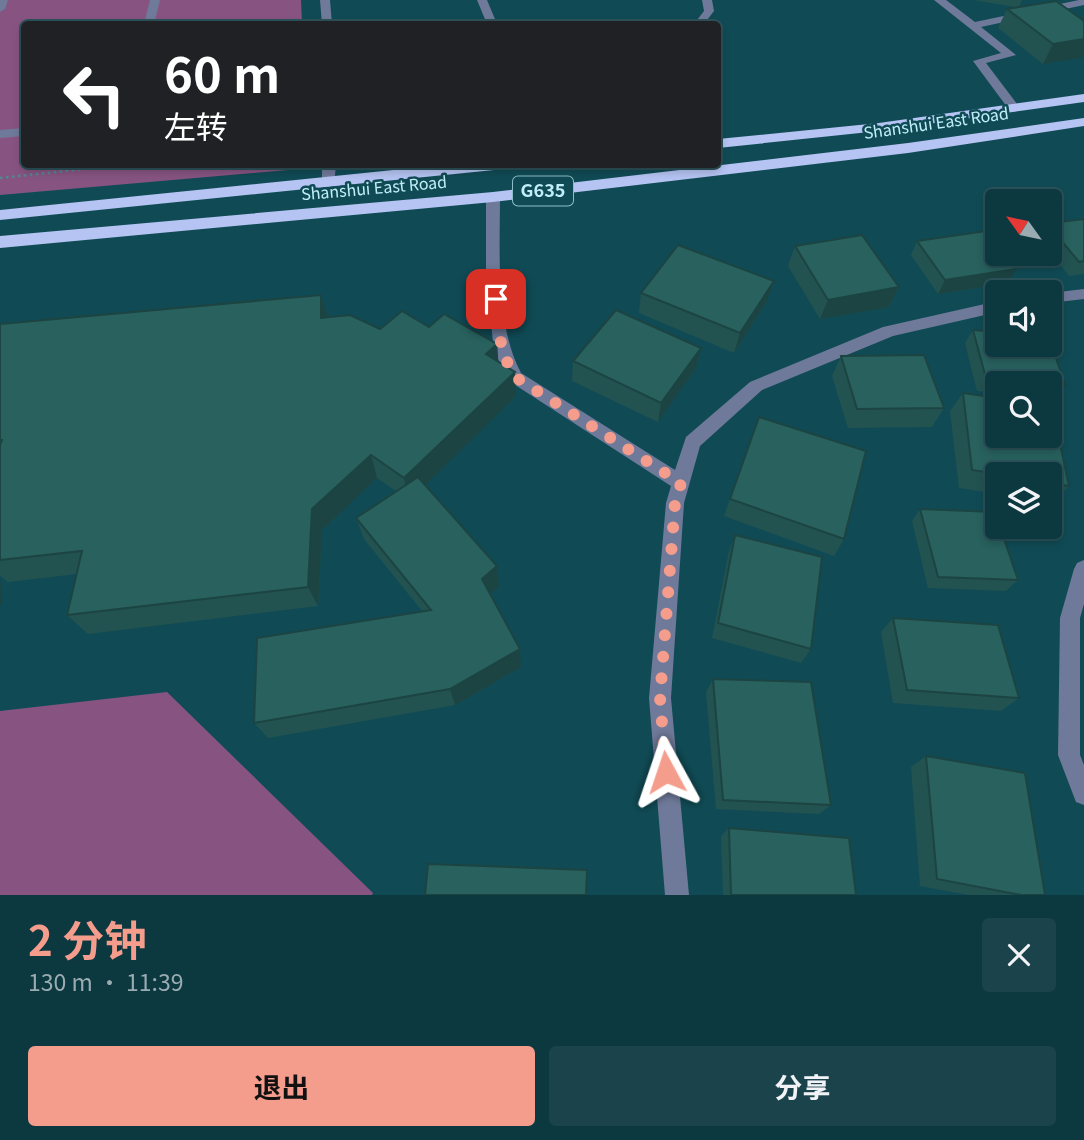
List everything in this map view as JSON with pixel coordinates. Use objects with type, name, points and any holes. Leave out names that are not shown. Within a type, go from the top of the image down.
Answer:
[{"type":"highway","name":"Shanshui East Road","points":[[721,144],[854,131],[1084,97]]},
{"type":"highway","name":"Shanshui East Road","points":[[721,165],[908,148],[1084,122]]},
{"type":"highway","name":"Shanshui East Road","points":[[0,215],[467,168]]},
{"type":"highway","name":"Shanshui East Road","points":[[0,242],[494,197],[682,169]]},
{"type":"street","points":[[0,9],[3,0]]},
{"type":"street","points":[[150,21],[155,0]]},
{"type":"street","points":[[325,0],[327,21]]},
{"type":"street","points":[[482,0],[491,21]]},
{"type":"street","points":[[701,21],[709,11],[707,0]]},
{"type":"street","points":[[939,0],[1010,55],[979,61],[1014,108]]},
{"type":"street","points":[[973,26],[1084,2]]},
{"type":"street","points":[[0,134],[21,132]]},
{"type":"street","points":[[329,168],[329,183]]},
{"type":"street","points":[[494,197],[493,273],[502,352],[515,377],[681,483]]},
{"type":"street","points":[[1062,297],[1084,294]]},
{"type":"street","points":[[677,895],[660,698],[675,503],[692,442],[756,386],[889,331],[985,309]]},
{"type":"street","points":[[1084,569],[1070,618],[1069,755],[1084,794]]},
{"type":"path","points":[[0,178],[94,168]]},
{"type":"shaded area","points":[[0,0],[301,0],[302,21],[21,21],[21,168],[311,168],[0,195]]},
{"type":"shaded area","points":[[167,692],[373,893],[372,895],[0,895],[0,711]]},
{"type":"building","points":[[1056,1],[1084,21],[1084,39],[1053,44],[1007,9]]},
{"type":"building","points":[[1084,219],[1084,261],[1079,262],[1062,241],[1062,222]]},
{"type":"building","points":[[985,231],[985,266],[1014,266],[1016,269],[945,280],[917,241]]},
{"type":"building","points":[[862,235],[899,287],[828,300],[795,246]]},
{"type":"building","points":[[678,245],[774,281],[740,333],[641,293]]},
{"type":"building","points":[[321,295],[321,318],[350,315],[380,329],[402,311],[429,327],[444,314],[497,344],[486,354],[515,372],[404,478],[371,455],[312,509],[308,587],[67,615],[82,551],[0,560],[0,324]]},
{"type":"building","points":[[616,310],[701,348],[661,403],[573,361]]},
{"type":"building","points":[[973,330],[985,331],[985,357],[1056,357],[1060,371],[985,371],[985,374]]},
{"type":"building","points":[[924,355],[944,408],[857,409],[841,356]]},
{"type":"building","points":[[963,393],[985,396],[985,448],[1061,448],[1069,486],[1062,485],[1062,462],[985,462],[985,472],[972,470]]},
{"type":"building","points":[[759,417],[866,451],[844,539],[730,499]]},
{"type":"building","points":[[418,477],[497,566],[482,579],[520,649],[450,689],[254,723],[257,638],[431,610],[356,518]]},
{"type":"building","points":[[920,509],[985,512],[985,539],[1004,539],[1018,580],[938,577]]},
{"type":"building","points":[[735,535],[822,557],[811,649],[718,623]]},
{"type":"building","points":[[893,618],[998,625],[1019,698],[907,690]]},
{"type":"building","points":[[713,679],[811,682],[831,805],[723,800]]},
{"type":"building","points":[[926,756],[1025,773],[1045,895],[1021,895],[937,879]]},
{"type":"building","points":[[729,828],[849,838],[856,895],[731,895]]},
{"type":"building","points":[[428,864],[587,870],[586,895],[425,895]]},
{"type":"route","points":[[496,299],[502,352],[515,377],[681,483],[675,503],[660,698],[666,772]]}]
